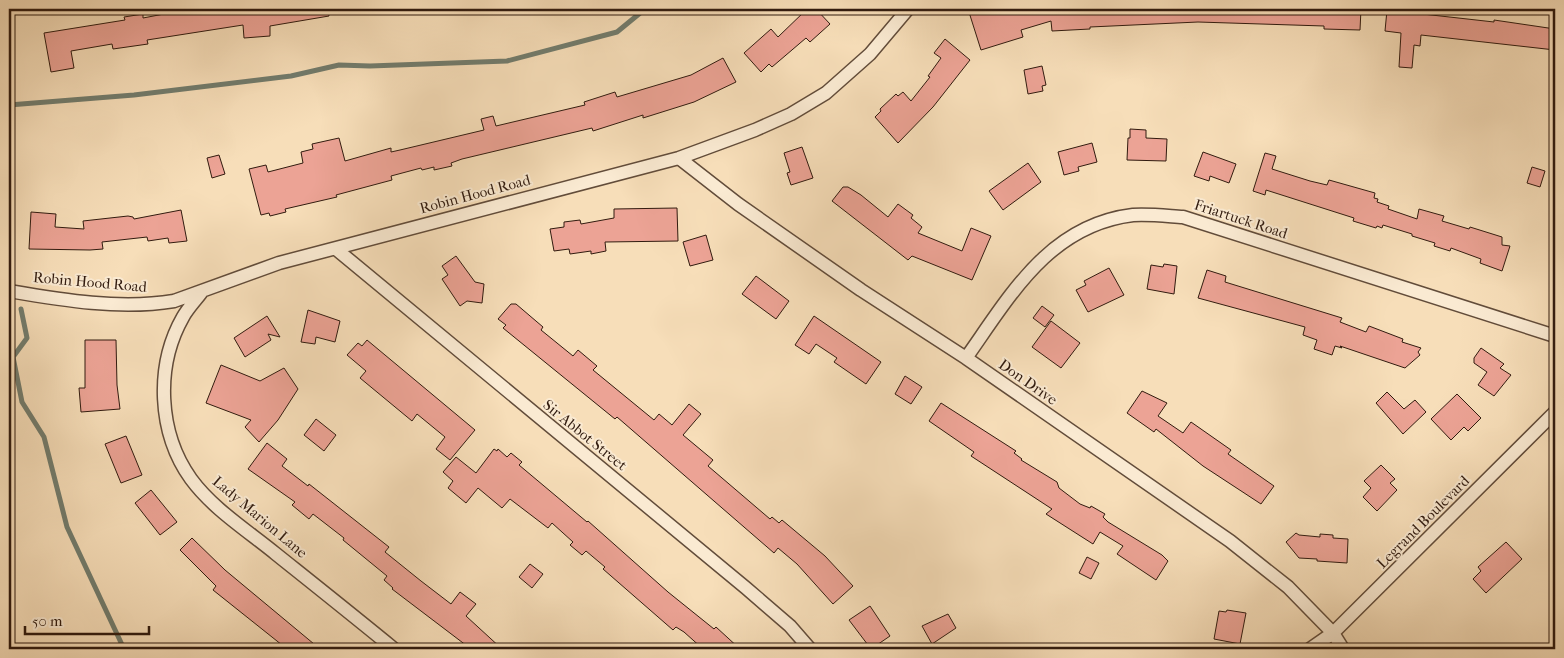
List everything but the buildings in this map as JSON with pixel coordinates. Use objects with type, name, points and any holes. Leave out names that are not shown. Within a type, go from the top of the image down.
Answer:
[{"type":"street","name":"Robin Hood Road","points":[[9,291],[51,298],[156,304],[201,292],[279,263],[678,158],[755,130],[791,114],[826,93],[870,54],[908,9]]},
{"type":"street","name":"Don Drive","points":[[678,158],[738,204],[861,290],[966,358],[1230,541],[1288,587],[1333,633],[1343,649]]},
{"type":"street","name":"Friartuck Road","points":[[966,358],[1026,276],[1049,252],[1072,236],[1094,225],[1135,215],[1183,217],[1555,336]]},
{"type":"street","name":"Sir Abbot Street","points":[[336,249],[746,588],[790,626],[810,649]]},
{"type":"street","name":"Lady Marion Lane","points":[[201,292],[183,317],[175,337],[165,376],[165,416],[171,438],[191,479],[225,513],[394,649]]},
{"type":"street","name":"Legrand Boulevard","points":[[1310,649],[1333,633],[1555,412]]},
{"type":"waterway","points":[[9,105],[134,95],[291,76],[339,65],[370,66],[507,61],[617,32],[645,9]]},
{"type":"waterway","points":[[21,309],[27,338],[13,357],[22,402],[44,437],[67,527],[124,649]]}]
